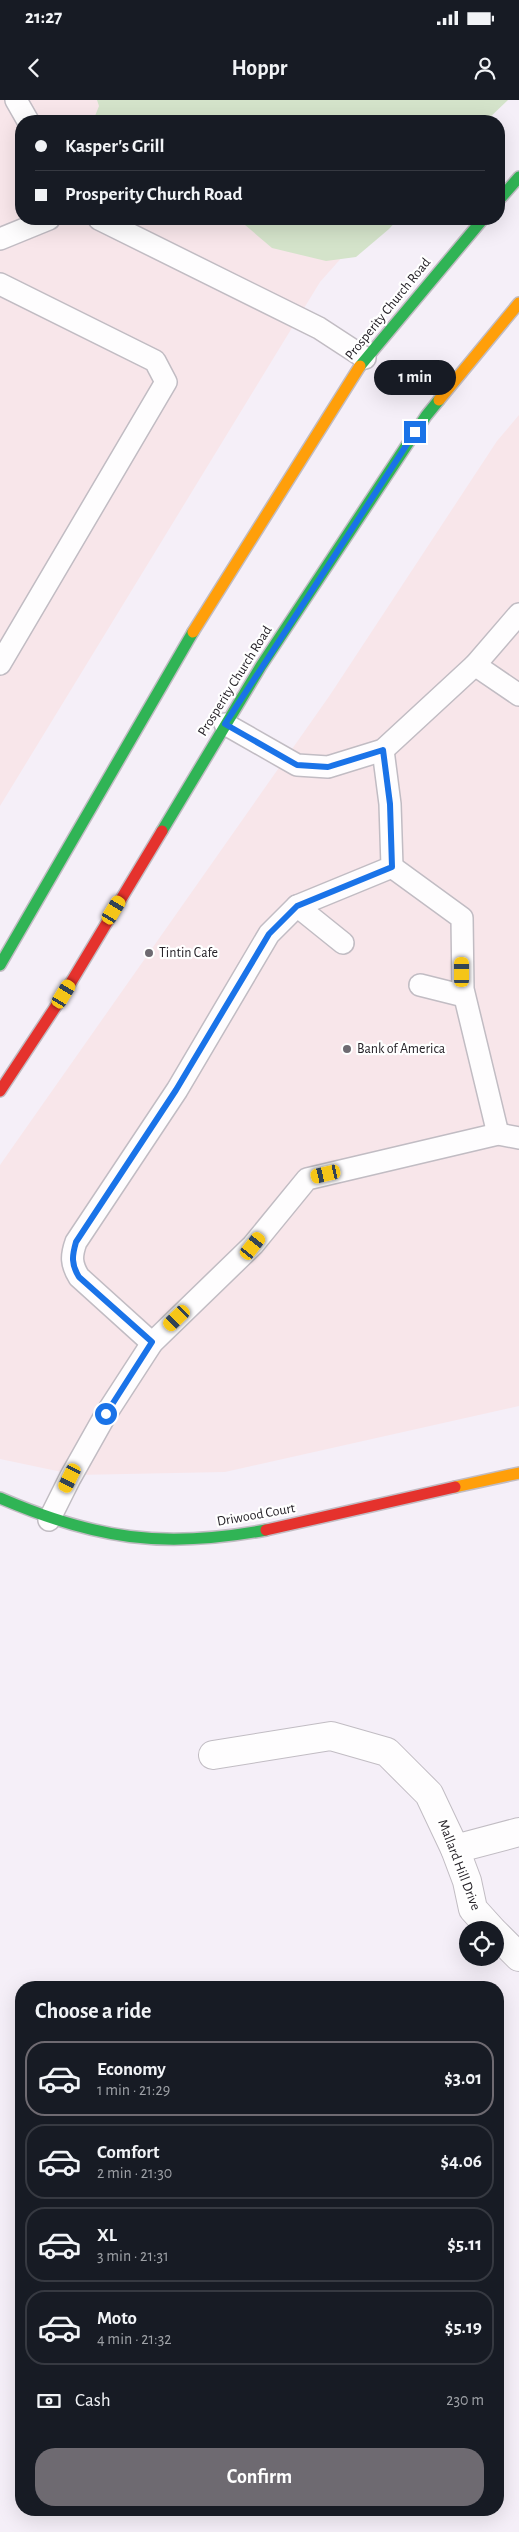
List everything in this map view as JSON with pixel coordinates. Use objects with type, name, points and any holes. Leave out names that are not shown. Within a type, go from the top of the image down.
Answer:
[{"type":"main road","points":[[505,193],[519,177]]},
{"type":"main road","name":"Prosperity Church Road","points":[[0,965],[197,626],[365,358],[478,225]]},
{"type":"main road","name":"Prosperity Church Road","points":[[0,1091],[64,994],[225,724],[426,416],[519,303]]},
{"type":"main road","name":"Driwood Court","points":[[0,1498],[49,1520],[100,1534],[154,1540],[206,1538],[266,1531],[519,1473]]},
{"type":"street","name":"Mallard Hill Drive","points":[[213,1755],[331,1736],[387,1752],[429,1794],[455,1848],[467,1881],[473,1909],[484,1921]]},
{"type":"street","points":[[455,1848],[519,1832]]},
{"type":"street","points":[[504,1942],[519,1957]]},
{"type":"lane","points":[[16,100],[25,115]]},
{"type":"lane","points":[[0,239],[34,225]]},
{"type":"lane","points":[[111,225],[319,328],[365,358]]},
{"type":"lane","points":[[0,284],[156,361],[166,382],[0,664]]},
{"type":"lane","points":[[225,724],[297,765],[328,767],[383,750],[475,665],[519,614]]},
{"type":"lane","points":[[475,665],[519,695]]},
{"type":"lane","points":[[383,750],[390,804],[392,867]]},
{"type":"lane","points":[[152,1342],[79,1277],[73,1268],[72,1255],[76,1242],[176,1090],[269,934],[297,906],[392,867]]},
{"type":"lane","points":[[392,867],[462,918],[464,996],[498,1134]]},
{"type":"lane","points":[[297,906],[343,943]]},
{"type":"lane","points":[[420,985],[464,996]]},
{"type":"lane","points":[[49,1520],[70,1478],[102,1422],[152,1342],[253,1246],[307,1179],[498,1134],[519,1138]]},
{"type":"shaded area","points":[[0,100],[499,100],[483,115],[15,115],[15,225],[371,225],[320,282],[0,806]]},
{"type":"shaded area","points":[[519,415],[519,1406],[225,1472],[76,1475],[0,1459],[0,1165],[330,695],[497,441]]},
{"type":"green space","points":[[97,100],[508,100],[492,115],[95,115],[99,106]]},
{"type":"green space","points":[[245,225],[393,225],[356,257],[326,261],[272,248]]},
{"type":"traffic: fast","points":[[505,193],[519,177]]},
{"type":"traffic: fast","points":[[360,366],[478,225]]},
{"type":"traffic: fast","points":[[162,831],[261,666],[426,416],[439,400]]},
{"type":"traffic: fast","points":[[0,965],[193,632]]},
{"type":"traffic: fast","points":[[0,1498],[67,1523],[130,1536],[194,1539],[266,1530]]},
{"type":"traffic: slow","points":[[439,400],[519,303]]},
{"type":"traffic: slow","points":[[193,632],[360,366]]},
{"type":"traffic: slow","points":[[455,1487],[519,1473]]},
{"type":"traffic: jam","points":[[0,1091],[64,994],[162,831]]},
{"type":"traffic: jam","points":[[266,1530],[455,1487]]},
{"type":"place","name":"Tintin Cafe","points":[[149,953]]},
{"type":"place","name":"Bank of America","points":[[347,1049]]},
{"type":"route","points":[[106,1414],[152,1342],[79,1277],[73,1268],[72,1255],[76,1242],[176,1090],[269,934],[297,906],[392,867],[390,804],[383,750],[328,767],[297,765],[225,724],[415,432]]}]
